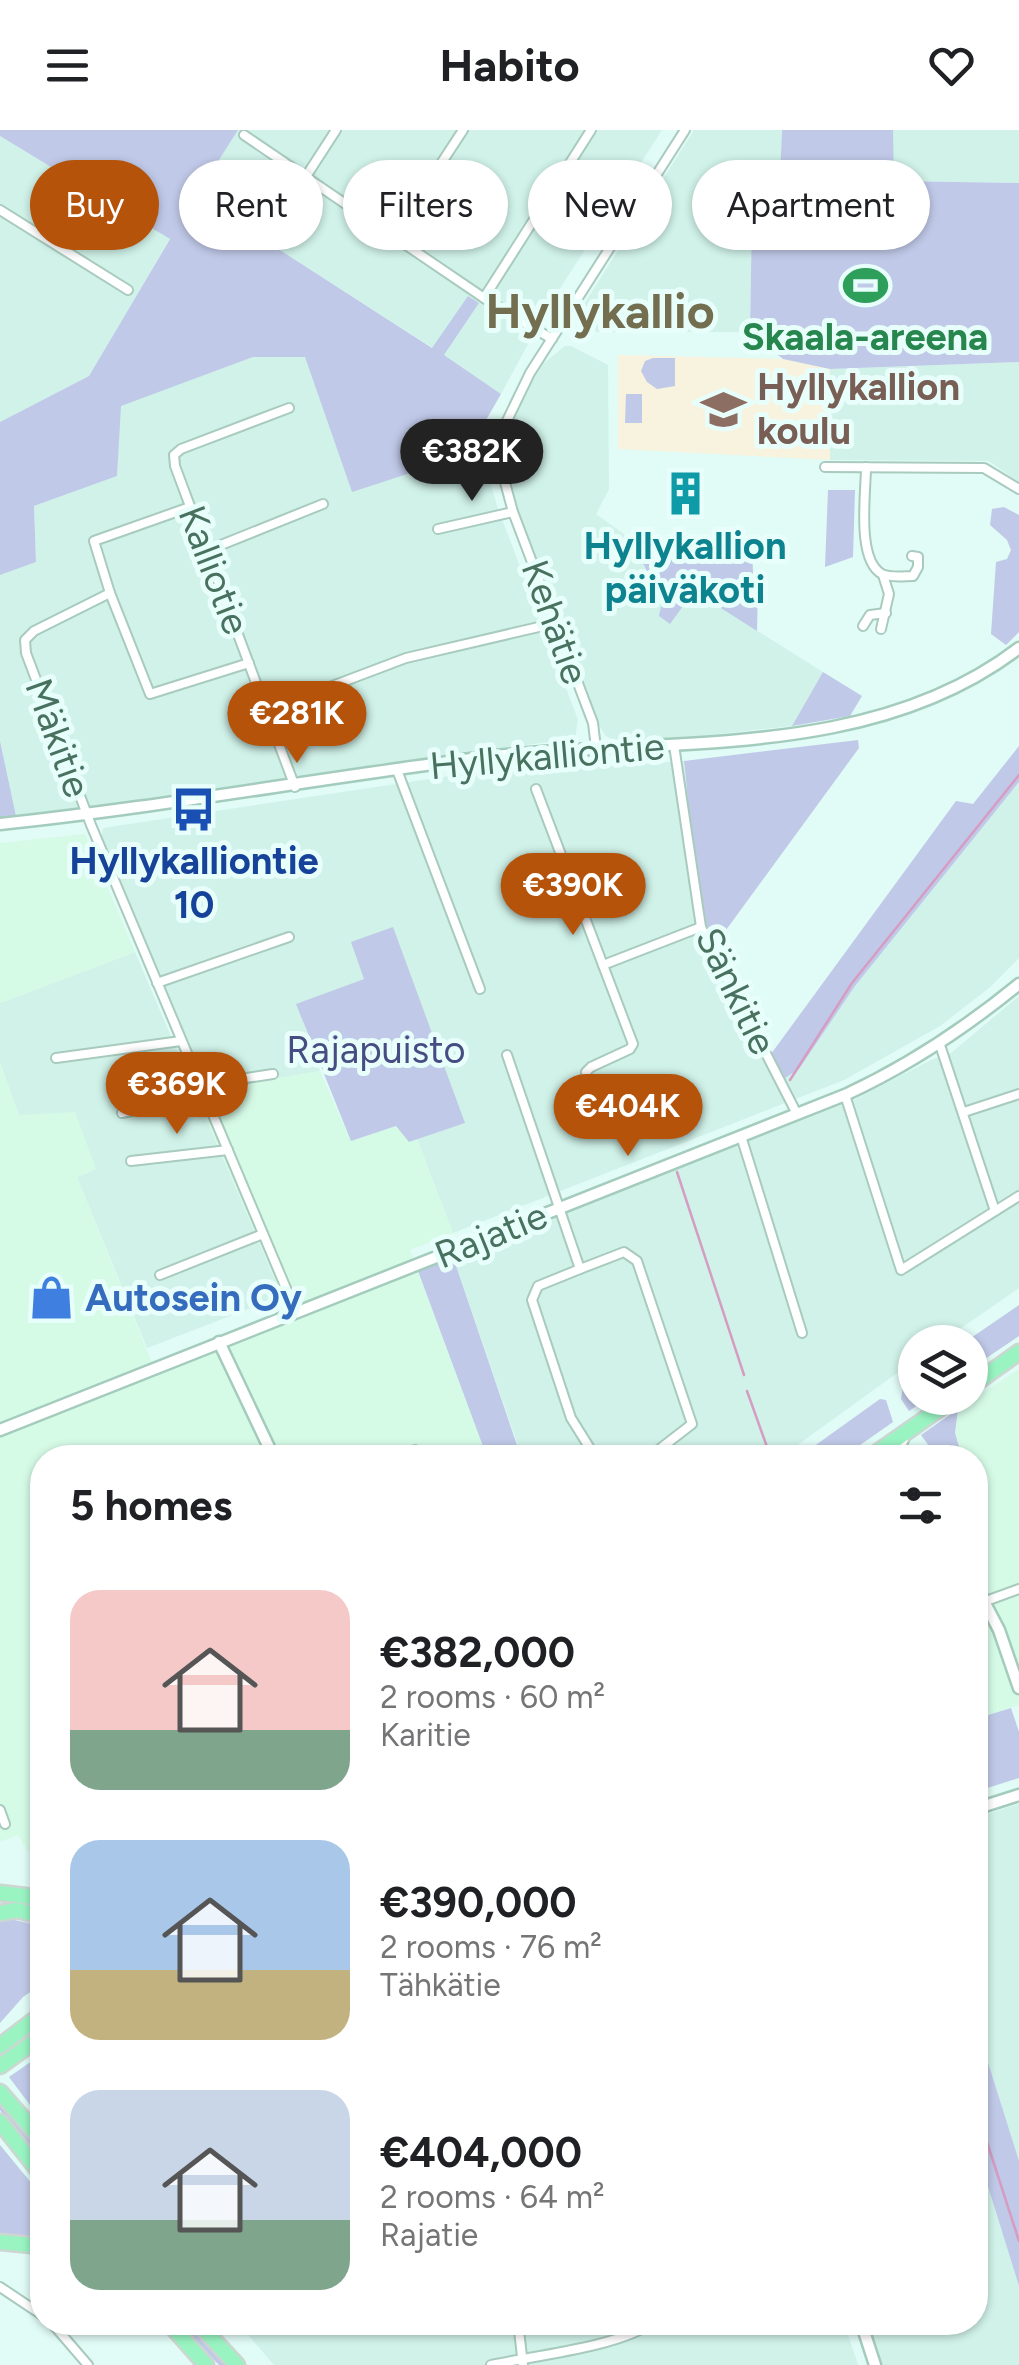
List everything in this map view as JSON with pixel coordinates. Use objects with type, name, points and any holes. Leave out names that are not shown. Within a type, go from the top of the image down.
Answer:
[{"type":"highway","points":[[988,1374],[1019,1352]]},
{"type":"highway","points":[[887,1445],[930,1415]]},
{"type":"highway","points":[[0,1893],[30,1895]]},
{"type":"highway","points":[[0,1912],[30,1913]]},
{"type":"highway","points":[[0,2046],[30,2023]]},
{"type":"highway","points":[[0,2066],[30,2045]]},
{"type":"highway","points":[[2,2086],[30,2123]]},
{"type":"highway","points":[[0,2122],[30,2160]]},
{"type":"highway","points":[[0,2242],[30,2245]]},
{"type":"highway","points":[[178,2335],[206,2365]]},
{"type":"highway","points":[[209,2335],[237,2365]]},
{"type":"street","points":[[317,160],[336,130]]},
{"type":"street","points":[[443,160],[463,130]]},
{"type":"street","points":[[484,298],[591,130]]},
{"type":"street","name":"Kehätie","points":[[596,748],[592,723],[514,512],[501,461],[502,429],[508,412],[552,339],[684,130]]},
{"type":"street","points":[[244,135],[279,160]]},
{"type":"street","points":[[0,210],[128,290]]},
{"type":"street","points":[[412,250],[552,339]]},
{"type":"street","name":"Kalliotie","points":[[289,408],[182,449],[174,455],[174,466],[295,786]]},
{"type":"street","points":[[825,467],[984,468],[1019,489]]},
{"type":"street","points":[[866,467],[866,548],[872,565],[883,574],[889,594],[881,629]]},
{"type":"street","points":[[206,551],[323,504]]},
{"type":"street","points":[[190,507],[94,541],[110,593],[150,694],[249,663]]},
{"type":"street","points":[[438,529],[514,512]]},
{"type":"street","points":[[883,574],[913,576],[918,557],[912,556]]},
{"type":"street","name":"Mäkitie","points":[[87,815],[26,653],[25,640],[34,631],[110,593]]},
{"type":"street","points":[[863,626],[870,615],[886,613]]},
{"type":"street","points":[[324,689],[406,658],[556,623]]},
{"type":"street","name":"Hyllykalliontie","points":[[0,824],[521,753],[674,745],[790,733],[890,713],[973,678],[1019,648]]},
{"type":"street","name":"Sänkitie","points":[[674,745],[701,927],[797,1114]]},
{"type":"street","points":[[397,770],[480,988]]},
{"type":"street","points":[[536,788],[632,1044],[586,1072]]},
{"type":"street","points":[[87,815],[296,1312]]},
{"type":"street","points":[[603,965],[701,927]]},
{"type":"street","points":[[157,983],[290,936]]},
{"type":"street","name":"Rajatie","points":[[0,1430],[845,1095],[888,1076],[940,1045],[1019,984]]},
{"type":"street","points":[[56,1058],[181,1041]]},
{"type":"street","points":[[940,1045],[995,1211]]},
{"type":"street","points":[[507,1055],[580,1269]]},
{"type":"street","points":[[122,1113],[141,1110],[151,1100],[167,1095],[273,1074]]},
{"type":"street","points":[[964,1112],[1019,1094]]},
{"type":"street","points":[[845,1095],[901,1270],[1019,1196]]},
{"type":"street","points":[[741,1136],[802,1334]]},
{"type":"street","points":[[131,1161],[228,1150]]},
{"type":"street","points":[[160,1276],[263,1234]]},
{"type":"street","points":[[588,1445],[571,1418],[532,1300],[538,1286],[624,1252],[637,1261],[692,1424],[665,1445]]},
{"type":"street","points":[[219,1342],[268,1445]]},
{"type":"street","points":[[899,1445],[908,1430]]},
{"type":"street","points":[[988,1600],[1019,1590]]},
{"type":"street","points":[[988,1606],[1019,1688]]},
{"type":"street","points":[[988,1805],[1019,1795]]},
{"type":"street","points":[[0,1810],[5,1824]]},
{"type":"street","points":[[0,2287],[30,2308]]},
{"type":"street","points":[[62,2335],[88,2365]]},
{"type":"street","points":[[520,2335],[523,2362]]},
{"type":"street","points":[[490,2365],[523,2362],[625,2335]]},
{"type":"street","points":[[866,2335],[875,2365]]},
{"type":"shaded area","points":[[238,130],[662,130],[643,160],[528,160],[528,250],[585,250],[548,307],[501,394],[444,355],[479,303],[468,297],[433,348],[280,250],[323,250],[323,160],[218,160]]},
{"type":"shaded area","points":[[694,130],[782,130],[781,160],[692,160],[692,250],[751,250],[750,332],[597,332],[574,320],[618,250],[672,250],[672,165]]},
{"type":"shaded area","points":[[893,130],[1019,130],[1019,183],[930,182],[930,160],[893,160]]},
{"type":"shaded area","points":[[0,136],[40,160],[30,160],[30,250],[159,250],[159,231],[170,238],[89,376],[0,422]]},
{"type":"shaded area","points":[[565,346],[608,365],[609,489],[596,514],[632,540],[670,624],[694,591],[823,672],[792,726],[617,742],[606,736],[597,723],[518,510],[505,450],[510,421],[525,393],[543,364]]},
{"type":"shaded area","name":"Hyllykallion koulu","points":[[618,355],[783,359],[830,369],[830,460],[618,449]]},
{"type":"shaded area","points":[[305,356],[352,491],[481,450],[497,506],[578,720],[575,738],[16,816],[0,741],[0,575],[36,562],[34,506],[117,476],[120,406],[253,357]]},
{"type":"shaded area","points":[[1019,362],[1019,483],[989,461],[830,460],[830,369]]},
{"type":"shaded area","points":[[684,761],[699,888],[708,930],[785,1078],[799,1069],[855,986],[1019,782],[1019,958],[989,988],[940,1026],[844,1080],[453,1233],[417,1139],[464,1123],[437,1047],[364,979],[297,1004],[320,1071],[206,1091],[101,842],[103,828],[490,770],[537,771]]},
{"type":"shaded area","points":[[85,834],[135,952],[0,1003],[0,843]]},
{"type":"shaded area","points":[[135,952],[282,1296],[147,1348],[77,1177],[96,1169],[19,1115],[0,1063],[0,1003]]},
{"type":"shaded area","points":[[1019,996],[1019,1288],[966,1325],[898,1325],[898,1372],[798,1445],[518,1445],[453,1257],[854,1100],[951,1053]]},
{"type":"shaded area","points":[[0,1063],[19,1115],[75,1112],[96,1169],[77,1177],[156,1373],[293,1321],[195,1093],[320,1071],[351,1141],[396,1126],[409,1142],[417,1139],[453,1233],[410,1250],[483,1445],[30,1445],[30,1852],[18,1835],[0,1842]]},
{"type":"shaded area","points":[[1019,1369],[1019,1705],[988,1715],[988,1445],[958,1445],[957,1415],[988,1415],[988,1389]]},
{"type":"shaded area","points":[[1019,1804],[1019,2161],[988,2062],[988,1814]]},
{"type":"shaded area","points":[[988,2187],[1019,2286],[1019,2365],[881,2365],[872,2335],[988,2335]]},
{"type":"shaded area","points":[[248,2335],[848,2335],[858,2365],[274,2365]]},
{"type":"green space","points":[[0,130],[238,130],[219,160],[179,160],[179,250],[280,250],[432,348],[468,296],[479,303],[444,355],[501,394],[486,420],[481,450],[352,492],[305,357],[253,357],[121,406],[117,476],[34,506],[36,562],[0,575],[0,422],[89,376],[170,239],[159,232],[159,160],[40,160],[0,136]]},
{"type":"green space","points":[[782,130],[893,130],[894,160],[781,160]]},
{"type":"green space","points":[[930,182],[1019,183],[1019,362],[830,369],[783,359],[750,332],[751,250],[930,250]]},
{"type":"green space","points":[[675,358],[675,386],[657,389],[647,382],[641,371],[645,361]]},
{"type":"green space","points":[[626,394],[642,394],[642,423],[625,423]]},
{"type":"green space","points":[[828,490],[855,490],[853,557],[825,567]]},
{"type":"green space","points":[[1004,507],[1019,515],[1019,632],[1006,645],[991,634],[996,562],[1007,559],[1011,550],[1007,540],[990,525],[992,509]]},
{"type":"green space","points":[[632,540],[663,559],[716,561],[736,555],[748,540],[758,586],[757,631],[694,591],[670,624],[659,616],[662,602]]},
{"type":"green space","points":[[823,672],[862,696],[850,716],[792,726]]},
{"type":"green space","points":[[858,740],[859,748],[715,945],[696,880],[684,761]]},
{"type":"green space","points":[[0,741],[16,816],[0,818]]},
{"type":"green space","points":[[1019,746],[1019,782],[855,986],[799,1069],[785,1078],[771,1054],[956,801],[973,804]]},
{"type":"green space","name":"Rajapuisto","points":[[393,927],[465,1123],[409,1142],[396,1126],[351,1141],[296,1004],[364,979],[351,942]]},
{"type":"green space","points":[[453,1257],[517,1445],[483,1445],[418,1271]]},
{"type":"green space","points":[[1019,1305],[1019,1336],[988,1357],[988,1326]]},
{"type":"green space","points":[[880,1399],[886,1400],[893,1422],[860,1445],[816,1445]]},
{"type":"green space","points":[[949,1415],[957,1415],[958,1445],[928,1445],[921,1435]]},
{"type":"green space","points":[[1011,1708],[1019,1732],[1019,1778],[988,1788],[988,1715]]},
{"type":"green space","points":[[0,1921],[30,1923],[30,1992],[0,2023]]},
{"type":"green space","points":[[30,2062],[30,2105],[9,2077]]},
{"type":"green space","points":[[988,2062],[1019,2161],[1019,2286],[988,2187]]},
{"type":"green space","points":[[0,2099],[30,2137],[30,2148],[0,2110]]},
{"type":"green space","points":[[0,2145],[30,2181],[30,2239],[0,2236]]},
{"type":"green space","points":[[190,2335],[202,2335],[231,2365],[219,2365]]},
{"type":"waterway","points":[[790,1080],[852,983],[1019,775]]},
{"type":"waterway","points":[[677,1172],[744,1375]]},
{"type":"waterway","points":[[747,1391],[766,1445]]},
{"type":"waterway","points":[[988,2145],[1019,2241]]},
{"type":"place","name":"Skaala-areena","points":[[865,285]]},
{"type":"place","name":"Hyllykallion koulu","points":[[724,409]]},
{"type":"place","name":"Hyllykallion päiväkoti","points":[[685,494]]},
{"type":"place","name":"Hyllykalliontie 10","points":[[194,809]]},
{"type":"place","name":"Autosein Oy","points":[[52,1298]]},
{"type":"district","name":"Hyllykallio","points":[[600,311]]}]
